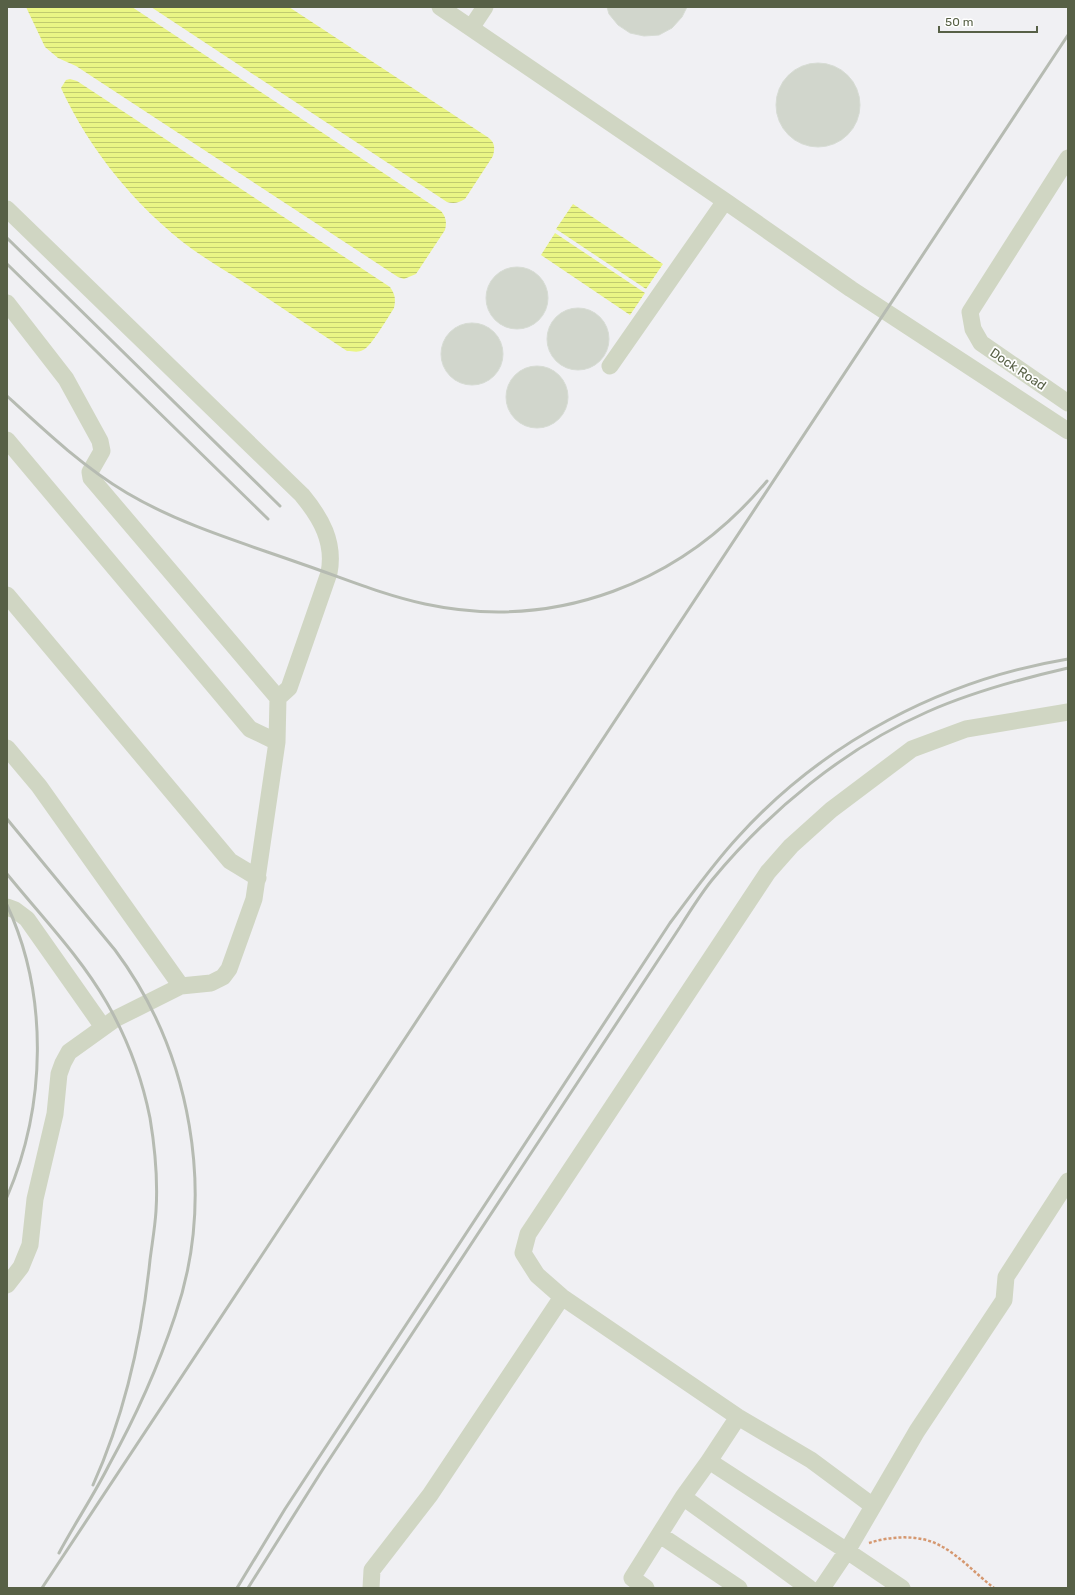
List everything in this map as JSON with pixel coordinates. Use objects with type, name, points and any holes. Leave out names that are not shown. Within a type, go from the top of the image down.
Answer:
[{"type":"lane","points":[[440,7],[725,201],[850,289],[1068,430]]},
{"type":"lane","points":[[471,28],[485,7]]},
{"type":"lane","name":"Dock Road","points":[[1068,158],[970,312],[973,329],[981,343],[1068,403]]},
{"type":"lane","points":[[610,366],[725,201]]},
{"type":"lane","points":[[7,209],[302,495],[321,521],[330,546],[331,556],[329,573],[289,688],[278,698]]},
{"type":"lane","points":[[7,303],[66,379],[100,441],[102,451],[90,472],[91,478],[278,698],[277,742],[258,878],[254,899],[229,969],[222,977],[211,982],[181,986],[115,1019],[69,1052],[59,1074],[55,1114],[35,1199],[30,1245],[21,1267],[7,1285]]},
{"type":"lane","points":[[7,440],[250,729],[277,742]]},
{"type":"lane","points":[[7,595],[230,861],[258,878]]},
{"type":"lane","points":[[873,1506],[811,1460],[738,1417],[562,1297],[537,1276],[523,1253],[528,1234],[764,879],[787,851],[831,810],[912,749],[966,729],[1068,712]]},
{"type":"lane","points":[[7,748],[39,786],[181,986]]},
{"type":"lane","points":[[7,907],[15,910],[27,919],[103,1027]]},
{"type":"lane","points":[[822,1588],[847,1550],[918,1431],[1004,1300],[1006,1277],[1068,1181]]},
{"type":"lane","points":[[371,1588],[372,1570],[430,1495],[562,1297]]},
{"type":"lane","points":[[646,1588],[632,1578],[683,1497],[710,1461],[738,1417]]},
{"type":"lane","points":[[710,1461],[847,1550],[902,1588]]},
{"type":"lane","points":[[683,1497],[809,1588]]},
{"type":"lane","points":[[660,1535],[739,1588]]},
{"type":"path","points":[[847,1550],[878,1540],[917,1538],[941,1545],[994,1588]]},
{"type":"shaded area","points":[[26,7],[132,7],[441,211],[446,220],[445,230],[416,274],[404,279],[398,277],[76,66],[58,58],[45,47]]},
{"type":"shaded area","points":[[151,7],[289,7],[489,138],[494,146],[493,156],[465,199],[456,203],[447,202]]},
{"type":"shaded area","points":[[70,79],[77,81],[390,287],[395,297],[394,308],[366,348],[357,352],[347,351],[192,249],[152,215],[117,177],[86,134],[61,88],[66,80]]},
{"type":"shaded area","points":[[573,204],[663,264],[646,289],[556,229]]},
{"type":"shaded area","points":[[555,233],[645,293],[630,315],[541,255]]},
{"type":"building","points":[[607,7],[687,7],[682,17],[672,28],[659,35],[644,36],[630,33],[618,25],[609,14]]},
{"type":"building","points":[[810,63],[826,63],[842,70],[853,81],[860,97],[860,113],[857,121],[848,135],[842,140],[826,147],[810,147],[794,140],[783,129],[776,113],[776,97],[783,81],[794,70]]},
{"type":"building","points":[[517,267],[529,269],[539,276],[546,286],[548,298],[546,310],[539,320],[529,327],[517,329],[505,327],[495,320],[488,310],[486,298],[488,286],[495,276],[505,269]]},
{"type":"building","points":[[578,308],[590,310],[600,317],[607,327],[609,339],[607,351],[600,361],[590,368],[578,370],[566,368],[556,361],[549,351],[547,339],[549,327],[556,317],[566,310]]},
{"type":"building","points":[[472,323],[484,325],[494,332],[501,342],[503,354],[501,366],[494,376],[484,383],[472,385],[460,383],[450,376],[443,366],[441,354],[443,342],[450,332],[460,325]]},
{"type":"building","points":[[537,366],[549,368],[559,375],[566,385],[568,397],[566,409],[559,419],[549,426],[537,428],[525,426],[515,419],[508,409],[506,397],[508,385],[515,375],[525,368]]},
{"type":"railway","points":[[42,1588],[1068,35]]},
{"type":"railway","points":[[7,238],[280,506]]},
{"type":"railway","points":[[7,264],[268,519]]},
{"type":"railway","points":[[7,396],[64,448],[110,483],[169,515],[213,533],[378,591],[425,604],[474,611],[522,611],[568,604],[613,591],[656,572],[696,547],[733,517],[767,481]]},
{"type":"railway","points":[[237,1588],[285,1509],[670,923],[729,847],[772,803],[808,772],[847,744],[888,720],[975,682],[1021,669],[1068,659]]},
{"type":"railway","points":[[248,1588],[323,1469],[695,903],[703,891],[734,854],[783,806],[810,784],[838,763],[897,727],[927,712],[979,692],[1014,681],[1068,668]]},
{"type":"railway","points":[[7,819],[115,950],[141,990],[162,1033],[178,1078],[189,1126],[195,1173],[194,1222],[188,1269],[175,1316],[154,1373],[128,1429],[59,1553]]},
{"type":"railway","points":[[7,874],[85,969],[107,1003],[121,1030],[133,1059],[143,1088],[152,1129],[155,1152],[157,1199],[147,1289],[137,1346],[123,1403],[93,1485]]},
{"type":"railway","points":[[7,905],[21,940],[30,976],[36,1013],[37,1051],[35,1089],[29,1126],[20,1162],[7,1197]]}]
